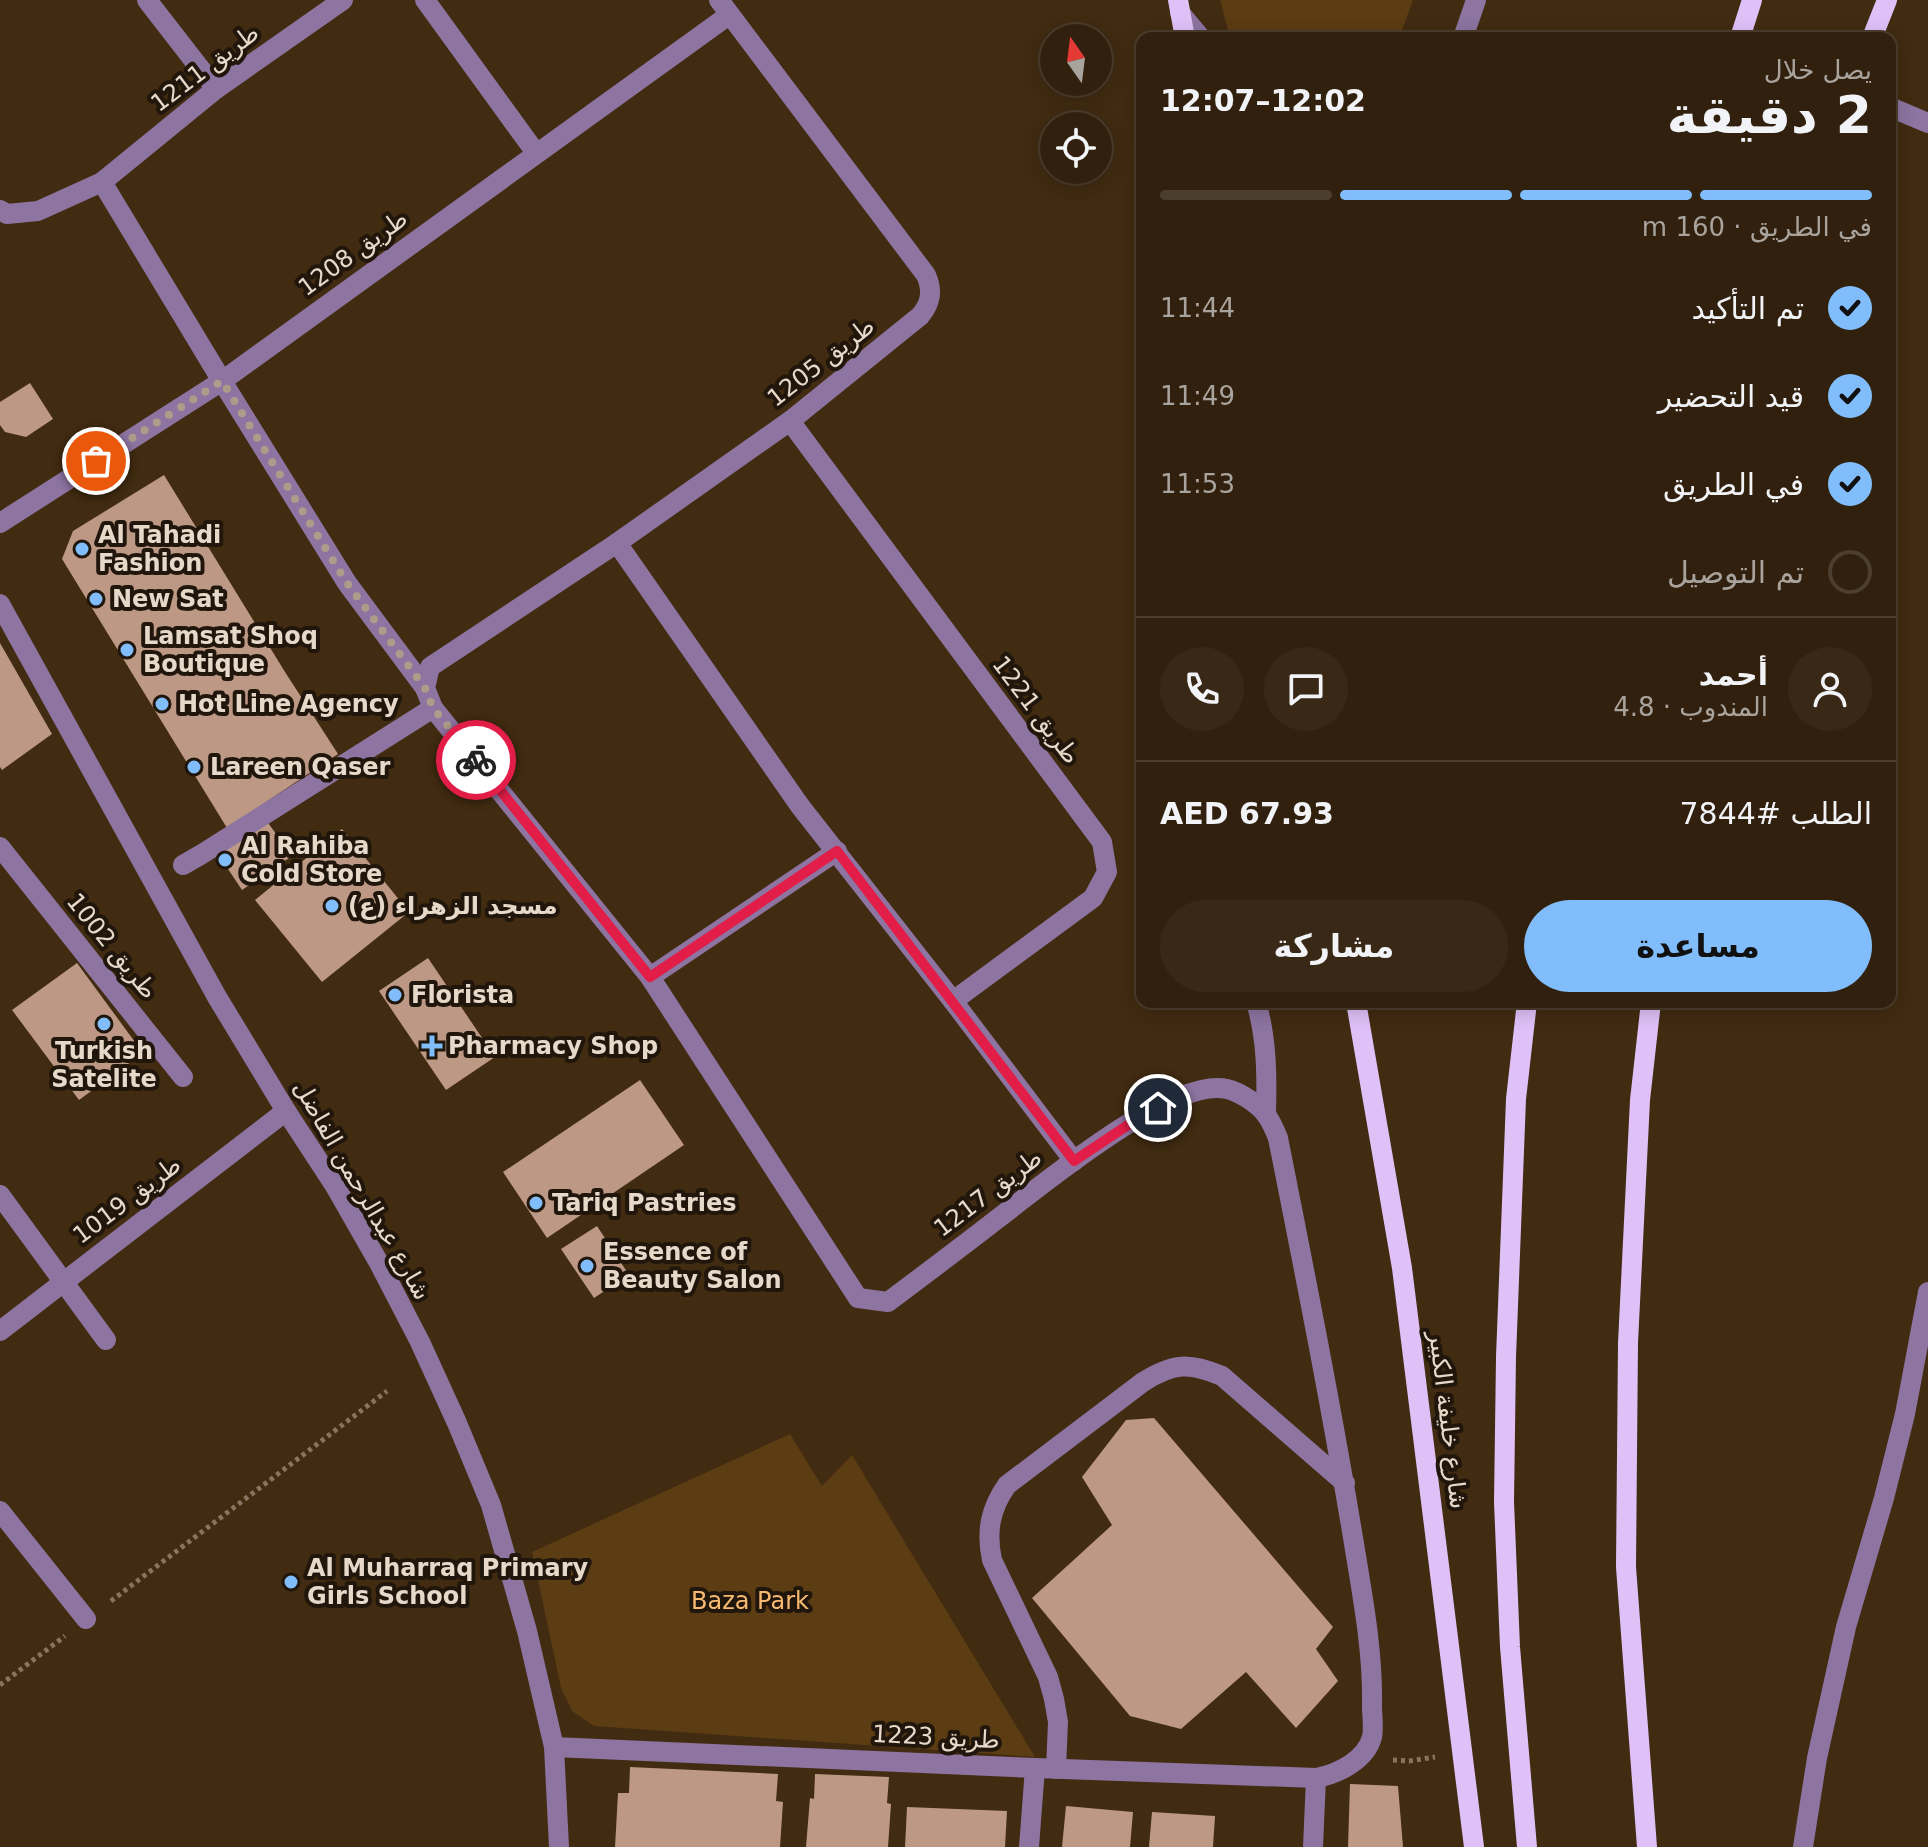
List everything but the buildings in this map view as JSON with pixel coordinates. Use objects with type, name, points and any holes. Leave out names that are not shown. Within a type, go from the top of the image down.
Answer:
[{"type":"main road","points":[[1742,32],[1752,0]]},
{"type":"main road","points":[[1874,32],[1887,0]]},
{"type":"main road","points":[[1179,6],[1184,32]]},
{"type":"main road","name":"شارع خليفة الكبير","points":[[1357,1008],[1402,1268],[1474,1847]]},
{"type":"main road","name":"شارع خليفة الكبير","points":[[1526,1008],[1516,1099],[1504,1502],[1510,1647],[1527,1847]]},
{"type":"main road","points":[[1647,1847],[1626,1567],[1628,1343],[1640,1100],[1650,1008]]},
{"type":"street","points":[[147,0],[216,89]]},
{"type":"street","name":"طريق 1211","points":[[0,210],[7,214],[38,211],[102,182],[216,89],[343,0]]},
{"type":"street","points":[[425,0],[536,153]]},
{"type":"street","points":[[1465,32],[1476,0]]},
{"type":"street","points":[[1179,6],[1197,32]]},
{"type":"street","name":"طريق 1208","points":[[0,523],[222,381],[536,153],[724,7]]},
{"type":"street","name":"طريق 1205","points":[[425,688],[430,667],[617,543],[790,421],[927,308],[931,286],[926,275],[724,7]]},
{"type":"street","points":[[1896,110],[1928,123]]},
{"type":"street","points":[[102,182],[222,381]]},
{"type":"street","name":"طريق 1217","points":[[222,381],[347,583],[425,688],[433,708],[650,977],[858,1298],[888,1302],[1074,1161],[1140,1117],[1176,1099],[1207,1089],[1227,1089],[1266,1114]]},
{"type":"street","name":"طريق 1221","points":[[790,421],[1102,842],[1107,872],[1093,898],[953,1001]]},
{"type":"street","points":[[617,543],[800,806],[1074,1161]]},
{"type":"street","name":"شارع عبدالرحمن الفاضل","points":[[0,604],[217,997],[335,1186],[379,1263],[457,1423],[491,1505],[527,1631],[554,1747],[559,1847]]},
{"type":"street","points":[[183,865],[433,708]]},
{"type":"street","points":[[650,977],[837,851]]},
{"type":"street","name":"طريق 1002","points":[[2,856],[183,1077]]},
{"type":"street","points":[[1257,1008],[1265,1048],[1266,1114],[1278,1138],[1345,1483]]},
{"type":"street","name":"طريق 1019","points":[[0,1331],[286,1111]]},
{"type":"street","points":[[0,1195],[106,1340]]},
{"type":"street","points":[[1803,1847],[1817,1758],[1846,1627],[1905,1414],[1928,1292]]},
{"type":"street","points":[[1029,1847],[1058,1722],[1048,1677],[992,1560],[989,1544],[992,1513],[997,1498],[1007,1485],[1143,1382],[1161,1371],[1181,1366],[1202,1368],[1222,1376],[1345,1483]]},
{"type":"street","name":"طريق 1223","points":[[554,1747],[1045,1769],[1316,1778],[1332,1775],[1359,1758],[1372,1738],[1373,1677],[1345,1483]]},
{"type":"street","points":[[0,1511],[86,1619]]},
{"type":"street","points":[[1313,1847],[1316,1778]]},
{"type":"path","points":[[0,1685],[387,1391]]},
{"type":"path","points":[[1359,1758],[1409,1761],[1463,1753]]},
{"type":"green space","points":[[1220,0],[1413,0],[1401,32],[1228,32]]},
{"type":"green space","name":"Baza Park","points":[[790,1434],[822,1486],[852,1455],[1035,1757],[594,1726],[572,1711],[561,1688],[532,1552]]},
{"type":"way so far","points":[[96,461],[222,381],[347,583],[425,688],[433,708],[476,760]]},
{"type":"place","name":"Al Tahadi Fashion","points":[[82,549]]},
{"type":"place","name":"New Sat","points":[[96,599]]},
{"type":"place","name":"Lamsat Shoq Boutique","points":[[127,650]]},
{"type":"place","name":"Hot Line Agency","points":[[162,704]]},
{"type":"place","name":"Lareen Qaser","points":[[194,767]]},
{"type":"place","name":"Al Rahiba Cold Store","points":[[225,860]]},
{"type":"place","name":"مسجد الزهراء (ع)","points":[[332,906]]},
{"type":"place","name":"Florista","points":[[395,995]]},
{"type":"place","name":"Turkish Satelite","points":[[104,1024]]},
{"type":"place","name":"Pharmacy Shop","points":[[432,1046]]},
{"type":"place","name":"Tariq Pastries","points":[[536,1203]]},
{"type":"place","name":"Essence of Beauty Salon","points":[[587,1266]]},
{"type":"place","name":"Al Muharraq Primary Girls School","points":[[291,1582]]},
{"type":"route","points":[[476,760],[650,977],[837,851],[1074,1161],[1158,1108]]}]
